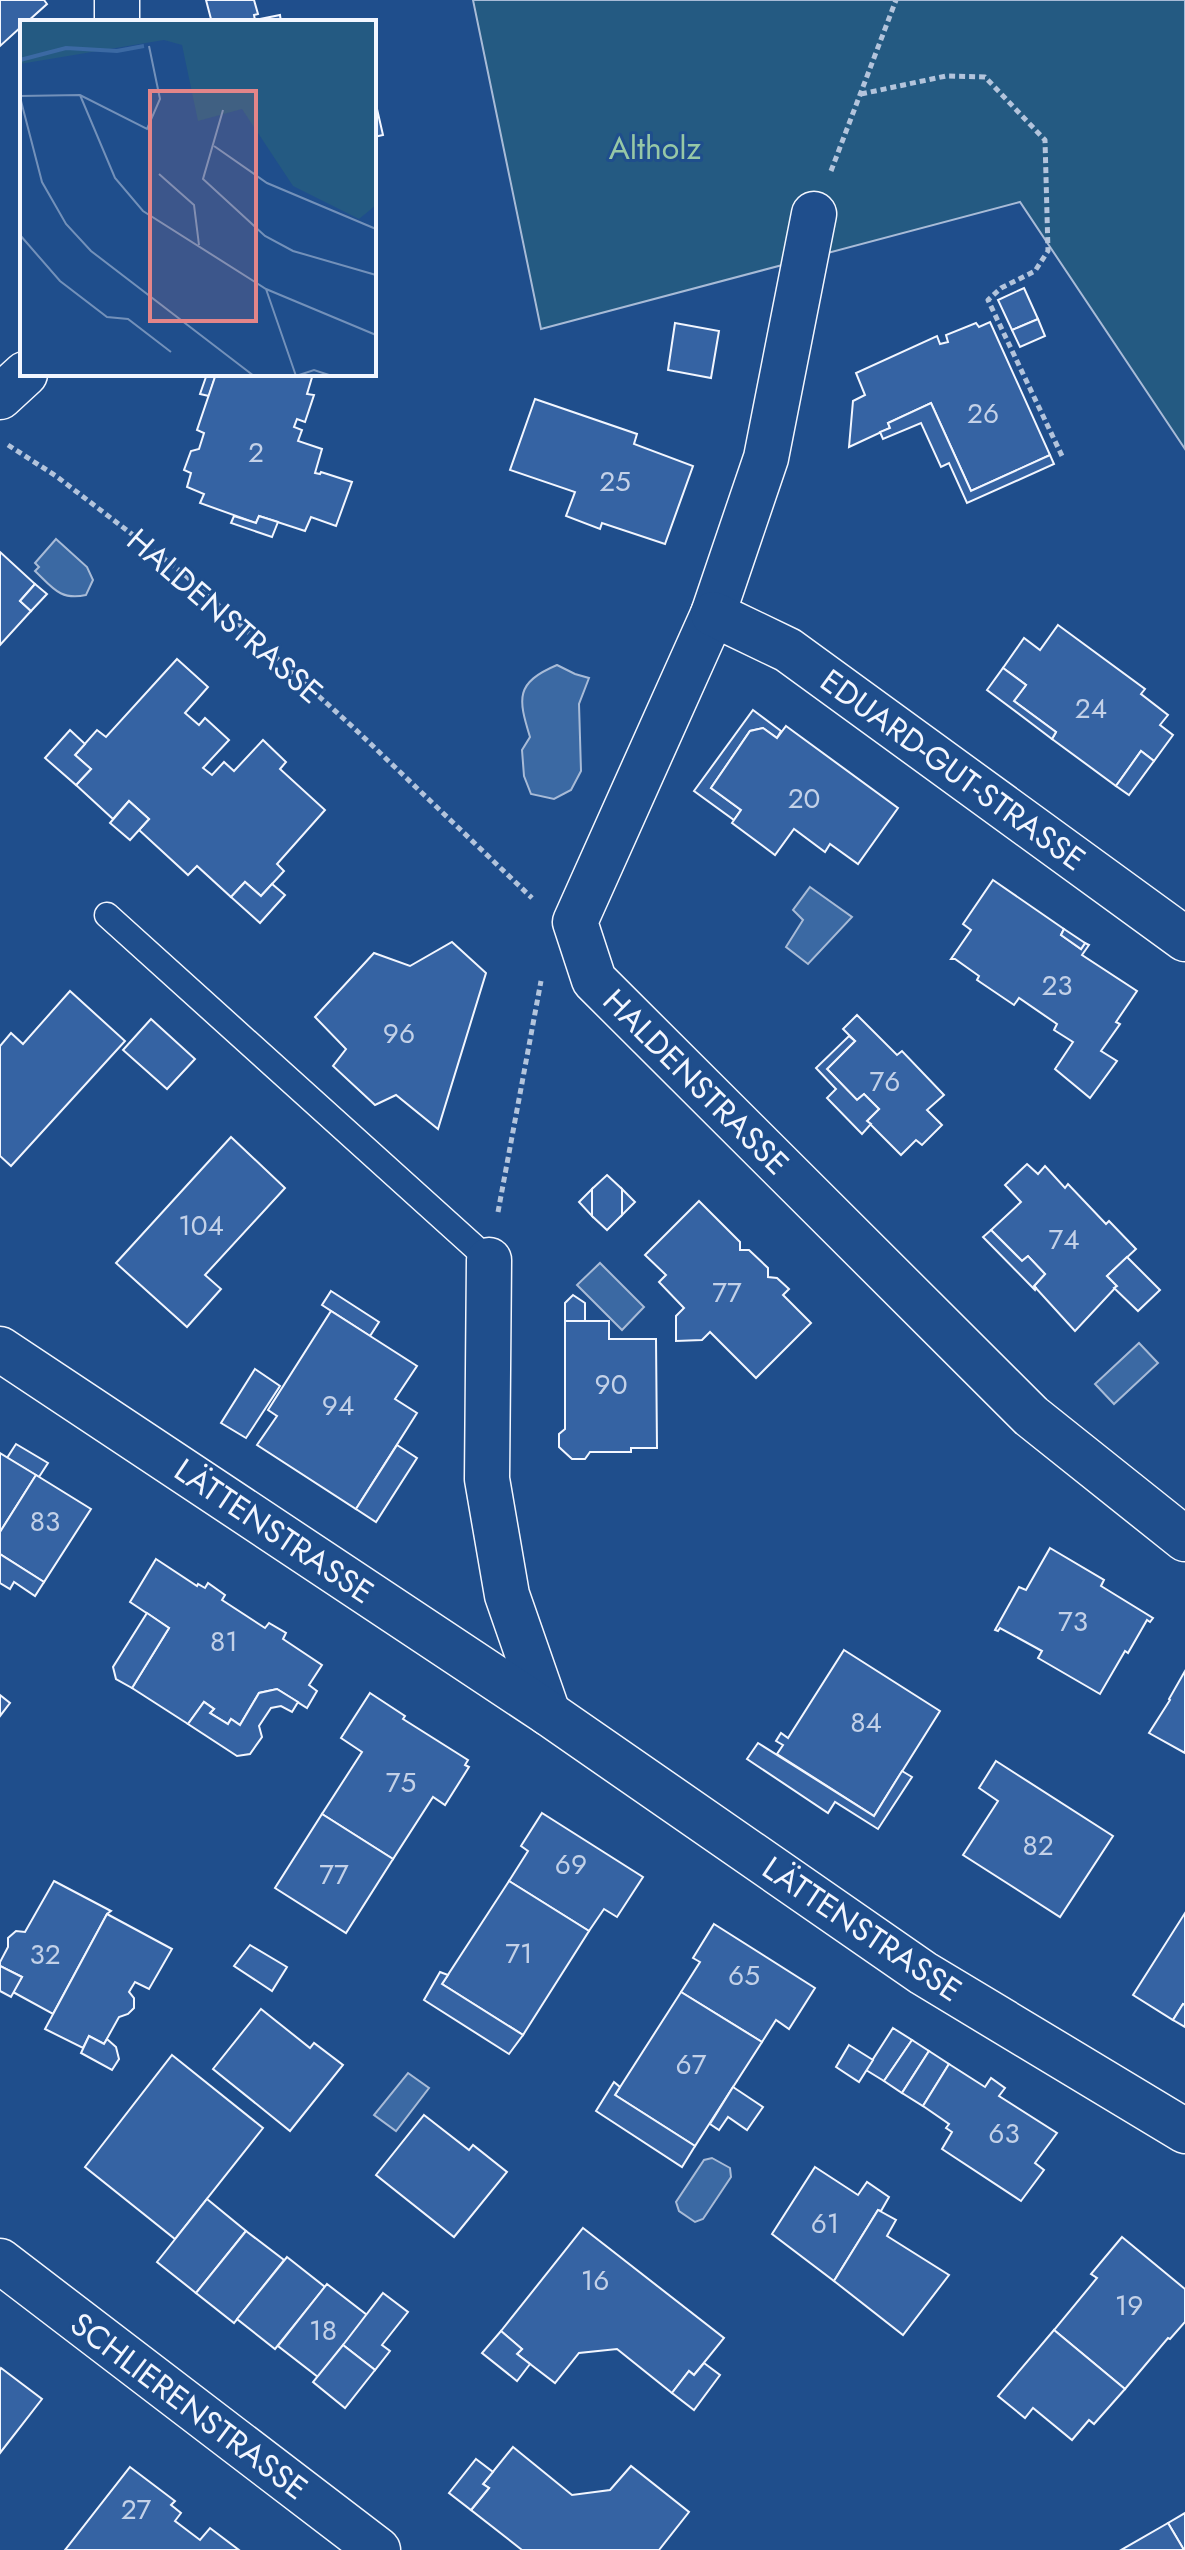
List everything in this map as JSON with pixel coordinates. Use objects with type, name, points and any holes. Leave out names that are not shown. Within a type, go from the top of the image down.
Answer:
[{"type":"street","points":[[575,922],[713,614],[766,458],[814,214]]},
{"type":"street","points":[[0,397],[23,376]]},
{"type":"street","name":"EDUARD-GUT-STRASSE","points":[[713,614],[788,650],[1185,939]]},
{"type":"street","name":"HALDENSTRASSE","points":[[575,922],[594,980],[1031,1416],[1185,1539]]},
{"type":"street","points":[[489,1260],[487,1479],[507,1595],[548,1713]]},
{"type":"street","name":"LÄTTENSTRASSE","points":[[0,1349],[548,1713],[923,1973],[1185,2131]]},
{"type":"street","name":"SCHLIERENSTRASSE","points":[[0,2261],[378,2550]]},
{"type":"lane","points":[[107,915],[489,1260]]},
{"type":"path","points":[[814,214],[896,0]]},
{"type":"path","points":[[861,94],[946,76],[985,77],[1045,140],[1048,251],[1035,271],[1001,288],[988,300],[1063,458]]},
{"type":"path","name":"HALDENSTRASSE","points":[[0,441],[56,476],[184,574],[355,729],[537,903],[575,922]]},
{"type":"path","points":[[489,1260],[541,980]]},
{"type":"green space","name":"Altholz","points":[[473,0],[1185,0],[1185,449],[1020,202],[541,329]]},
{"type":"shaded area","points":[[56,539],[87,567],[93,580],[86,595],[63,594],[35,571],[39,567],[35,563]]},
{"type":"shaded area","points":[[557,665],[589,678],[579,704],[581,771],[571,790],[554,799],[531,794],[524,776],[522,750],[530,737],[522,702],[523,693],[533,678]]},
{"type":"shaded area","points":[[810,887],[852,917],[808,964],[786,947],[803,920],[793,910]]},
{"type":"shaded area","points":[[600,1263],[644,1307],[622,1330],[577,1285]]},
{"type":"shaded area","points":[[1139,1343],[1158,1363],[1114,1404],[1095,1384]]},
{"type":"shaded area","points":[[408,2073],[429,2088],[396,2131],[374,2115]]},
{"type":"shaded area","points":[[712,2158],[730,2168],[731,2177],[703,2219],[695,2222],[679,2211],[676,2202],[704,2160]]},
{"type":"building","points":[[0,0],[44,0],[47,4],[29,20],[20,20],[20,28],[0,46]]},
{"type":"building","points":[[206,0],[254,0],[258,14],[254,15],[255,20],[207,20],[211,19]]},
{"type":"building","points":[[280,15],[281,20],[255,20]]},
{"type":"building","points":[[376,105],[383,135],[376,137]]},
{"type":"building","points":[[1024,288],[1038,319],[1012,330],[998,300]]},
{"type":"building","points":[[1038,319],[1045,336],[1020,347],[1012,330]]},
{"type":"building","points":[[990,322],[1050,455],[971,491],[931,403],[888,423],[890,428],[849,447],[853,401],[865,395],[856,373],[937,336],[940,344],[948,342],[946,335],[976,323],[979,327]]},
{"type":"building","points":[[675,323],[719,331],[711,378],[668,370]]},
{"type":"building","points":[[206,376],[215,376],[209,396],[200,394]]},
{"type":"building","points":[[215,376],[312,376],[307,394],[314,395],[305,422],[297,419],[294,427],[302,430],[298,441],[322,449],[315,473],[352,482],[336,526],[311,517],[305,531],[259,516],[256,523],[200,503],[204,494],[187,487],[191,473],[184,470],[191,451],[199,449],[204,433],[197,430]]},
{"type":"building","points":[[535,399],[637,434],[634,444],[693,466],[665,544],[602,523],[600,529],[566,516],[575,492],[510,470]]},
{"type":"building","points":[[931,403],[971,491],[1050,455],[1054,464],[967,503],[949,463],[941,467],[921,423],[883,439],[880,432],[890,428],[888,423]]},
{"type":"building","points":[[234,516],[256,523],[259,516],[278,522],[272,537],[231,523]]},
{"type":"building","points":[[0,552],[35,584],[20,601],[31,611],[0,645]]},
{"type":"building","points":[[35,584],[47,594],[31,611],[20,601]]},
{"type":"building","points":[[1058,625],[1145,689],[1141,694],[1168,715],[1160,725],[1173,735],[1154,761],[1141,751],[1116,786],[1052,739],[1056,732],[1014,701],[1026,685],[1003,668],[1024,638],[1040,650]]},
{"type":"building","points":[[177,659],[208,687],[185,713],[199,725],[205,718],[229,740],[203,768],[212,775],[224,762],[234,771],[263,740],[286,762],[280,769],[325,810],[277,864],[284,871],[261,896],[245,882],[231,897],[197,866],[188,875],[139,830],[149,819],[129,801],[113,819],[76,785],[91,769],[75,755],[97,730],[106,737]]},
{"type":"building","points":[[1003,668],[1026,685],[1014,701],[1056,732],[1052,739],[987,690]]},
{"type":"building","points":[[753,710],[781,731],[777,738],[763,728],[750,731],[711,788],[741,810],[734,820],[694,791]]},
{"type":"building","points":[[786,726],[898,808],[858,864],[830,844],[825,852],[794,829],[775,855],[732,823],[741,810],[711,788],[750,731],[763,728],[777,738]]},
{"type":"building","points":[[70,730],[85,744],[75,755],[91,769],[76,785],[45,758]]},
{"type":"building","points":[[1141,751],[1154,761],[1129,795],[1116,786]]},
{"type":"building","points":[[129,801],[149,819],[130,840],[110,823]]},
{"type":"building","points":[[993,880],[1064,929],[1061,935],[1081,949],[1085,943],[1089,945],[1082,955],[1137,991],[1116,1022],[1120,1024],[1101,1051],[1117,1061],[1090,1098],[1055,1069],[1073,1042],[1054,1030],[1057,1024],[1019,998],[1014,1005],[977,980],[979,976],[951,959],[971,930],[963,924]]},
{"type":"building","points":[[245,882],[261,896],[272,884],[285,895],[260,923],[231,897]]},
{"type":"building","points":[[1064,929],[1085,943],[1081,949],[1061,935]]},
{"type":"building","points":[[452,942],[486,973],[438,1129],[396,1095],[375,1105],[333,1066],[346,1049],[315,1017],[374,953],[410,966]]},
{"type":"building","points":[[70,991],[125,1041],[11,1166],[0,1156],[0,1046],[11,1033],[23,1044]]},
{"type":"building","points":[[857,1015],[897,1055],[902,1051],[944,1095],[927,1110],[942,1125],[922,1145],[916,1140],[901,1155],[867,1121],[879,1109],[864,1094],[857,1100],[827,1069],[855,1041],[843,1029]]},
{"type":"building","points":[[151,1019],[195,1059],[167,1089],[123,1050]]},
{"type":"building","points":[[849,1036],[855,1041],[827,1069],[857,1100],[864,1094],[879,1109],[867,1121],[871,1124],[862,1134],[827,1098],[836,1089],[816,1068]]},
{"type":"building","points":[[231,1137],[285,1188],[205,1275],[221,1289],[187,1327],[116,1263]]},
{"type":"building","points":[[1027,1164],[1038,1174],[1045,1166],[1065,1188],[1068,1184],[1106,1224],[1109,1221],[1136,1249],[1107,1276],[1117,1286],[1075,1331],[1034,1286],[1045,1274],[1028,1256],[1022,1261],[991,1230],[1021,1202],[1005,1185]]},
{"type":"building","points":[[607,1175],[622,1189],[622,1215],[607,1230],[592,1216],[592,1189]]},
{"type":"building","points":[[592,1189],[592,1216],[579,1202]]},
{"type":"building","points":[[622,1189],[635,1202],[622,1215]]},
{"type":"building","points":[[699,1201],[740,1242],[740,1250],[749,1250],[768,1268],[768,1277],[777,1278],[789,1289],[783,1295],[811,1323],[756,1378],[710,1332],[702,1340],[676,1341],[676,1316],[684,1308],[659,1282],[666,1275],[645,1255]]},
{"type":"building","points":[[991,1230],[1022,1261],[1028,1256],[1045,1274],[1034,1286],[1035,1290],[983,1237]]},
{"type":"building","points":[[1127,1257],[1160,1290],[1138,1311],[1114,1288],[1117,1286],[1107,1276]]},
{"type":"building","points":[[331,1291],[379,1322],[370,1336],[322,1305]]},
{"type":"building","points":[[573,1295],[585,1303],[585,1321],[565,1321],[565,1303]]},
{"type":"building","points":[[331,1311],[417,1366],[395,1399],[417,1413],[356,1509],[257,1445],[277,1416],[268,1410]]},
{"type":"building","points":[[565,1321],[609,1321],[609,1339],[656,1339],[657,1448],[631,1448],[631,1452],[590,1452],[585,1459],[572,1459],[559,1447],[559,1434],[565,1429]]},
{"type":"building","points":[[255,1369],[280,1386],[246,1438],[221,1423]]},
{"type":"building","points":[[16,1444],[48,1463],[39,1477],[7,1458]]},
{"type":"building","points":[[397,1445],[417,1458],[376,1522],[356,1509]]},
{"type":"building","points":[[0,1453],[36,1475],[0,1532]]},
{"type":"building","points":[[36,1475],[91,1509],[44,1582],[0,1554],[0,1532]]},
{"type":"building","points":[[1050,1548],[1104,1580],[1101,1586],[1153,1618],[1150,1622],[1147,1620],[1128,1653],[1125,1651],[1100,1694],[1038,1658],[1042,1651],[1000,1628],[995,1630],[1019,1587],[1026,1590]]},
{"type":"building","points":[[0,1554],[44,1582],[35,1596],[14,1582],[10,1589],[0,1583]]},
{"type":"building","points":[[156,1559],[197,1586],[205,1588],[208,1583],[225,1595],[222,1600],[265,1628],[269,1623],[286,1633],[283,1639],[322,1665],[309,1685],[317,1691],[307,1708],[277,1689],[259,1693],[240,1725],[231,1719],[228,1724],[210,1713],[214,1709],[204,1702],[188,1724],[132,1688],[169,1628],[130,1602]]},
{"type":"building","points":[[147,1613],[169,1628],[132,1688],[116,1679],[113,1667]]},
{"type":"building","points":[[844,1650],[940,1711],[874,1816],[777,1754],[783,1745],[776,1741],[781,1733],[788,1738]]},
{"type":"building","points":[[1185,1671],[1185,1753],[1149,1733]]},
{"type":"building","points":[[277,1689],[298,1702],[292,1712],[281,1706],[271,1708],[259,1726],[262,1737],[250,1754],[237,1756],[188,1724],[204,1702],[214,1709],[210,1713],[228,1724],[231,1719],[240,1725],[259,1693]]},
{"type":"building","points":[[370,1693],[405,1716],[403,1719],[468,1760],[465,1765],[469,1767],[445,1805],[433,1797],[393,1859],[322,1814],[362,1752],[341,1738]]},
{"type":"building","points":[[0,1695],[10,1703],[0,1716]]},
{"type":"building","points":[[758,1743],[874,1816],[902,1771],[912,1777],[878,1829],[835,1802],[828,1813],[747,1759]]},
{"type":"building","points":[[996,1761],[1113,1836],[1060,1917],[963,1855],[998,1801],[979,1788]]},
{"type":"building","points":[[542,1813],[643,1877],[617,1917],[604,1909],[589,1931],[509,1881],[528,1851],[521,1846]]},
{"type":"building","points":[[322,1814],[393,1859],[346,1933],[275,1888]]},
{"type":"building","points":[[54,1881],[111,1911],[53,2014],[13,1992],[22,1977],[0,1966],[0,1962],[8,1947],[8,1938],[16,1931],[25,1932]]},
{"type":"building","points":[[509,1881],[589,1931],[523,2035],[442,1984]]},
{"type":"building","points":[[1185,1913],[1185,2005],[1173,2020],[1133,1995]]},
{"type":"building","points":[[107,1914],[172,1949],[149,1989],[135,1982],[129,1992],[134,1998],[134,2008],[119,2017],[104,2044],[89,2036],[83,2048],[45,2029]]},
{"type":"building","points":[[714,1924],[815,1988],[789,2029],[776,2020],[762,2042],[681,1992],[700,1962],[693,1958]]},
{"type":"building","points":[[250,1945],[287,1967],[272,1991],[234,1966]]},
{"type":"building","points":[[0,1966],[22,1977],[11,1997],[0,1991]]},
{"type":"building","points":[[440,1972],[448,1975],[442,1984],[523,2035],[509,2054],[424,2000]]},
{"type":"building","points":[[681,1992],[762,2042],[695,2146],[615,2095]]},
{"type":"building","points":[[1185,2005],[1185,2027],[1173,2020]]},
{"type":"building","points":[[261,2009],[310,2048],[314,2043],[343,2065],[290,2131],[213,2069]]},
{"type":"building","points":[[893,2028],[912,2040],[884,2081],[866,2070]]},
{"type":"building","points":[[89,2036],[104,2044],[107,2039],[116,2047],[119,2059],[112,2070],[81,2053]]},
{"type":"building","points":[[912,2040],[929,2051],[902,2093],[884,2081]]},
{"type":"building","points":[[849,2045],[873,2060],[859,2082],[836,2067]]},
{"type":"building","points":[[929,2051],[949,2064],[923,2106],[902,2093]]},
{"type":"building","points":[[172,2055],[263,2128],[175,2239],[85,2167]]},
{"type":"building","points":[[949,2064],[985,2087],[991,2078],[1005,2088],[999,2096],[1057,2133],[1035,2163],[1044,2170],[1021,2201],[942,2149],[952,2132],[946,2128],[949,2124],[923,2106]]},
{"type":"building","points":[[614,2082],[620,2087],[615,2095],[695,2146],[682,2167],[596,2111]]},
{"type":"building","points":[[733,2087],[763,2107],[747,2130],[728,2117],[719,2130],[710,2124]]},
{"type":"building","points":[[424,2115],[469,2150],[473,2145],[507,2172],[454,2237],[376,2175]]},
{"type":"building","points":[[815,2167],[858,2195],[867,2182],[889,2197],[834,2281],[772,2234]]},
{"type":"building","points":[[207,2199],[246,2231],[196,2293],[157,2262]]},
{"type":"building","points":[[878,2210],[896,2220],[887,2236],[949,2275],[903,2335],[834,2281]]},
{"type":"building","points":[[583,2228],[724,2338],[694,2375],[689,2371],[672,2393],[617,2349],[579,2353],[555,2383],[517,2354],[522,2349],[501,2331]]},
{"type":"building","points":[[246,2231],[284,2260],[234,2323],[196,2293]]},
{"type":"building","points":[[1122,2237],[1185,2289],[1185,2322],[1125,2389],[1054,2330],[1097,2278],[1091,2274]]},
{"type":"building","points":[[287,2257],[325,2287],[275,2349],[237,2319]]},
{"type":"building","points":[[327,2284],[367,2315],[318,2377],[278,2346]]},
{"type":"building","points":[[383,2293],[408,2312],[382,2345],[390,2351],[375,2370],[343,2345]]},
{"type":"building","points":[[1054,2330],[1125,2389],[1094,2424],[1089,2420],[1072,2440],[1033,2408],[1025,2418],[998,2396]]},
{"type":"building","points":[[501,2331],[522,2349],[517,2354],[530,2364],[517,2381],[482,2353]]},
{"type":"building","points":[[343,2345],[375,2370],[345,2408],[313,2382]]},
{"type":"building","points":[[704,2363],[720,2375],[694,2410],[672,2393],[689,2371],[694,2375]]},
{"type":"building","points":[[0,2370],[42,2399],[0,2453]]},
{"type":"building","points":[[513,2447],[572,2495],[610,2490],[631,2466],[689,2512],[659,2550],[522,2550],[471,2510],[489,2488],[483,2484]]},
{"type":"building","points":[[476,2459],[493,2472],[483,2484],[489,2488],[471,2510],[449,2493]]},
{"type":"building","points":[[130,2467],[175,2501],[171,2505],[181,2513],[175,2521],[200,2540],[210,2528],[239,2550],[65,2550]]},
{"type":"building","points":[[1185,2513],[1185,2550],[1184,2550],[1168,2523]]},
{"type":"building","points":[[1168,2523],[1184,2550],[1121,2550]]}]
